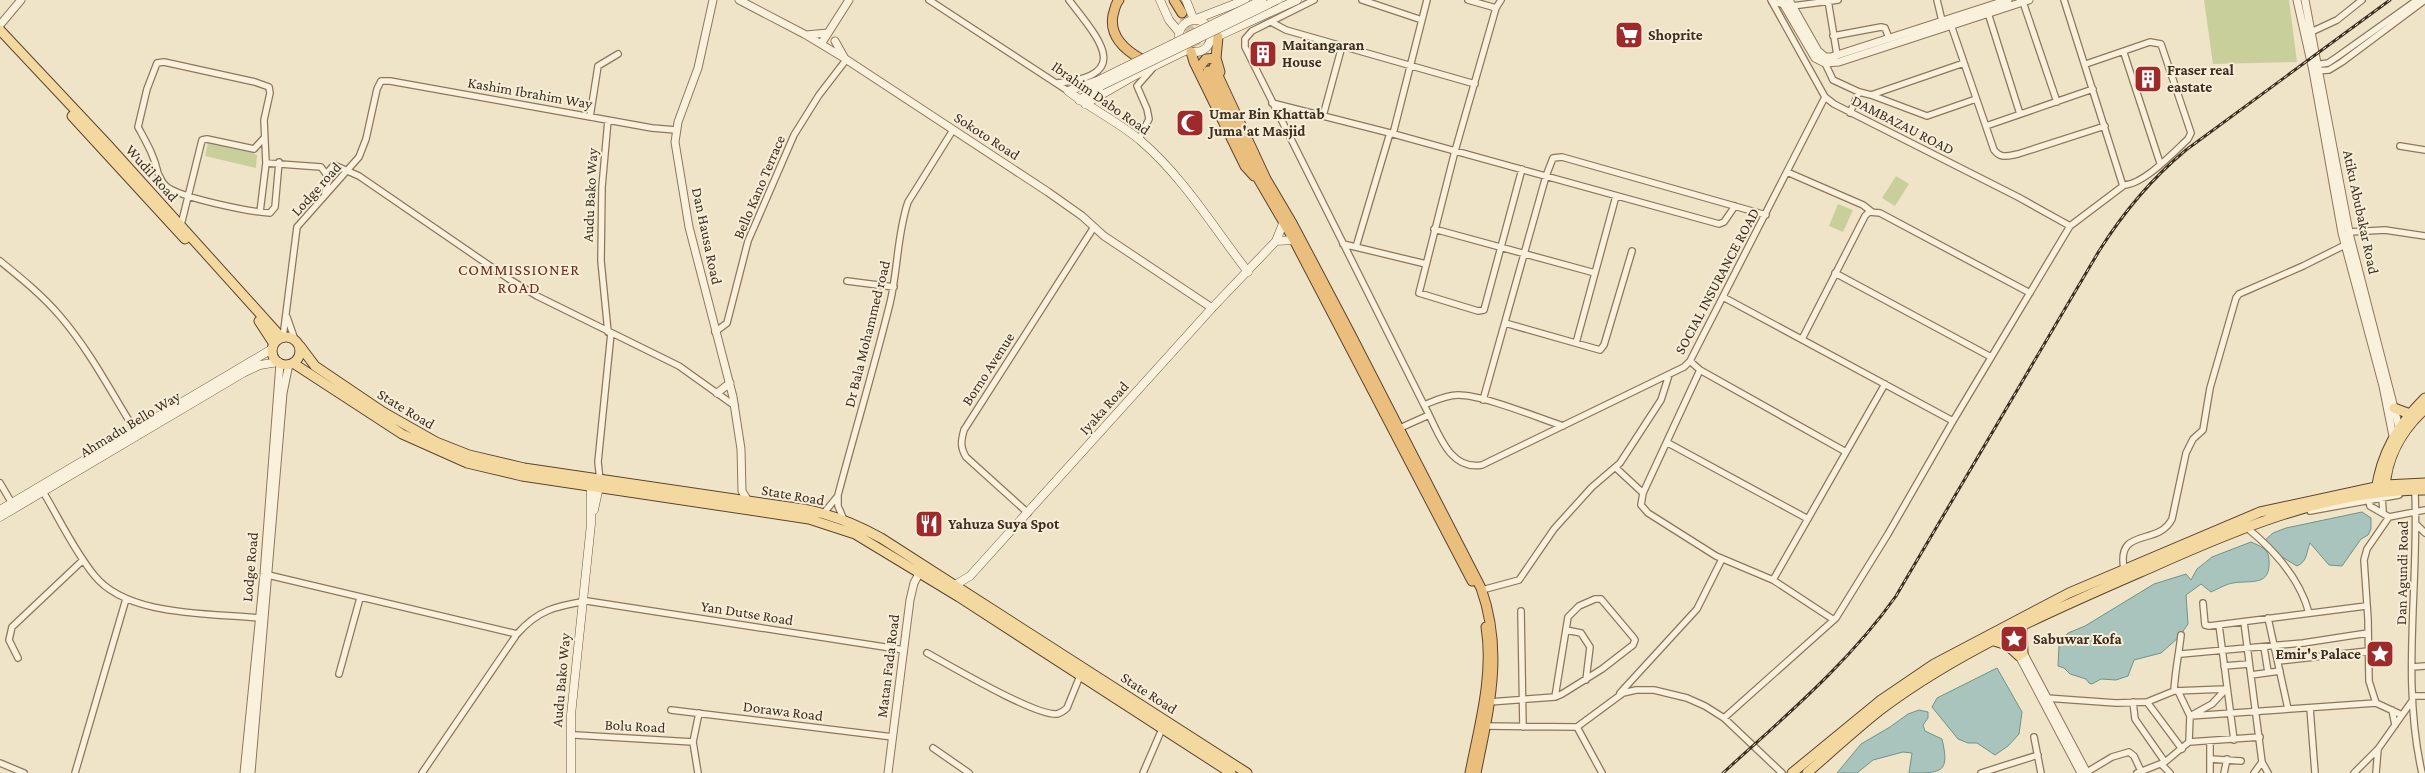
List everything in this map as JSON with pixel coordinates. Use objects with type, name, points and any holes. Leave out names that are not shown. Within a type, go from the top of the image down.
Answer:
[{"type":"highway","points":[[1119,0],[1112,21],[1114,33],[1122,46],[1141,59]]},
{"type":"highway","points":[[1174,0],[1184,12],[1180,0]]},
{"type":"highway","points":[[1213,66],[1215,38]]},
{"type":"highway","points":[[1189,51],[1245,166],[1263,180],[1297,232],[1400,428],[1482,590],[1493,638],[1494,672],[1476,773]]},
{"type":"highway","points":[[1198,69],[1206,59],[1213,66],[1263,180],[1479,598],[1487,634],[1487,669],[1470,773]]},
{"type":"main road","points":[[1160,0],[1172,25],[1179,32],[1181,44],[1189,51]]},
{"type":"main road","points":[[1186,0],[1195,20]]},
{"type":"main road","points":[[1082,102],[1099,83],[1141,59],[1262,0]]},
{"type":"main road","points":[[1068,91],[1099,83],[1277,0]]},
{"type":"main road","points":[[1082,102],[1189,51],[1204,50],[1215,38],[1297,0]]},
{"type":"main road","points":[[1179,32],[1183,25],[1241,1]]},
{"type":"main road","points":[[1195,20],[1202,21],[1210,28],[1215,38]]},
{"type":"main road","name":"Wudil Road","points":[[0,30],[282,337]]},
{"type":"main road","name":"Wudil Road","points":[[0,39],[181,228],[264,326],[273,347],[285,363]]},
{"type":"main road","name":"Ibrahim Dabo Road","points":[[1068,91],[1139,139],[1172,172],[1248,272]]},
{"type":"main road","points":[[1284,221],[1276,241],[1294,240]]},
{"type":"main road","name":"Iyaka Road","points":[[952,588],[970,576],[1212,308],[1276,241]]},
{"type":"main road","points":[[273,347],[282,337],[298,343],[299,358],[285,363]]},
{"type":"main road","name":"State Road","points":[[298,343],[308,359],[323,372],[399,422],[436,442],[469,455],[507,465],[596,483],[826,523],[868,540],[922,569]]},
{"type":"main road","name":"Ahmadu Bello Way","points":[[0,516],[14,505],[169,413],[273,347]]},
{"type":"main road","name":"Ahmadu Bello Way","points":[[169,413],[252,368],[285,363]]},
{"type":"main road","name":"State Road","points":[[285,363],[402,434],[453,458],[522,476],[748,501],[823,514],[844,520],[869,531],[922,569],[1248,773]]},
{"type":"main road","points":[[2379,492],[2384,456],[2410,414],[2425,398]]},
{"type":"main road","points":[[2394,408],[2410,414]]},
{"type":"main road","points":[[2379,492],[2398,435],[2425,409]]},
{"type":"main road","points":[[2389,466],[2395,479],[2404,484]]},
{"type":"main road","name":"Audu Bako Way","points":[[576,773],[575,735],[584,601],[596,483]]},
{"type":"main road","points":[[1967,651],[2069,593],[2124,569],[2208,538],[2288,512],[2379,492],[2404,484],[2425,483]]},
{"type":"main road","points":[[1792,773],[1934,664],[1994,641],[2008,629],[2022,626],[2260,512],[2285,506],[2379,492],[2425,492]]},
{"type":"main road","name":"Ahmadu Bello Way","points":[[0,510],[14,505]]},
{"type":"main road","points":[[962,594],[970,576]]},
{"type":"main road","name":"State Road","points":[[962,594],[1080,676],[1231,773]]},
{"type":"main road","name":"Audu Bako Way","points":[[571,773],[570,715],[584,601]]},
{"type":"main road","points":[[2021,654],[2022,626]]},
{"type":"main road","points":[[1994,641],[2007,645],[2021,654]]},
{"type":"main road","points":[[1808,773],[1874,711]]},
{"type":"street","points":[[0,25],[21,0]]},
{"type":"street","name":"Dan Hausa Road","points":[[712,0],[698,68],[676,130],[675,142],[689,227],[735,406],[742,449],[742,491],[748,501]]},
{"type":"street","name":"Sokoto Road","points":[[739,0],[806,35],[845,59],[1048,192],[1094,227],[1212,308]]},
{"type":"street","points":[[820,44],[849,0]]},
{"type":"street","name":"Ibrahim Dabo Road","points":[[929,0],[1068,91]]},
{"type":"street","points":[[1057,83],[1090,77],[1099,70],[1104,57],[1101,42],[1069,0]]},
{"type":"street","points":[[1314,0],[1252,31],[1245,39],[1245,47],[1429,415],[1400,428]]},
{"type":"street","points":[[1362,0],[1422,20]]},
{"type":"street","points":[[1356,247],[1392,133],[1427,0]]},
{"type":"street","points":[[1468,0],[1496,8]]},
{"type":"street","points":[[1496,0],[1496,8],[1434,229],[1420,293],[1481,311],[1485,307],[1522,169]]},
{"type":"street","points":[[1496,8],[1501,0]]},
{"type":"street","points":[[1771,1],[1786,3],[1838,0]]},
{"type":"street","points":[[1937,0],[1945,24],[1964,63],[1995,152],[2006,157],[2105,126]]},
{"type":"street","points":[[1786,3],[1815,58],[1825,63],[1839,62],[1945,24],[1999,1],[2008,0]]},
{"type":"street","points":[[2064,0],[2124,185]]},
{"type":"street","points":[[2297,0],[2308,33],[2316,68],[2345,245],[2398,435]]},
{"type":"street","points":[[2305,0],[2308,33]]},
{"type":"street","points":[[2308,33],[2337,20],[2362,0]]},
{"type":"street","name":"DAMBAZAU ROAD","points":[[1771,1],[1825,97],[1850,112],[2018,197],[2070,226]]},
{"type":"street","points":[[1828,1],[1837,56]]},
{"type":"street","points":[[1786,3],[1818,52],[1826,57],[1837,56],[1889,38],[1988,13],[2026,1],[2057,102]]},
{"type":"street","points":[[2316,68],[2329,70],[2422,3]]},
{"type":"street","points":[[1988,13],[2020,114]]},
{"type":"street","points":[[1271,22],[1286,30],[1475,84]]},
{"type":"street","points":[[1834,36],[1882,27],[1889,38]]},
{"type":"street","points":[[806,35],[828,33]]},
{"type":"street","points":[[835,41],[845,59]]},
{"type":"street","points":[[1724,718],[1834,620],[1888,534],[1952,421],[2070,226],[2124,185],[2136,183],[2191,135],[2161,44],[2150,42],[2124,53],[2086,64]]},
{"type":"street","points":[[1323,116],[1342,46]]},
{"type":"street","points":[[2124,53],[2160,163]]},
{"type":"street","points":[[590,117],[598,66],[618,54]]},
{"type":"street","name":"Bello Kano Terrace","points":[[715,332],[727,323],[748,241],[794,135],[819,95],[845,59]]},
{"type":"street","points":[[260,212],[266,163],[264,120],[270,93],[267,86],[164,62],[157,64],[147,89],[138,127],[153,153],[160,178],[165,186],[188,196],[260,212],[270,213],[274,210],[279,162]]},
{"type":"street","points":[[1825,63],[1833,80],[1859,92],[1927,116],[1976,99]]},
{"type":"street","points":[[1871,95],[1964,63]]},
{"type":"street","points":[[1139,139],[1149,119],[1147,109],[1137,90],[1137,86],[1156,66]]},
{"type":"street","name":"Atiku Abubakar Road","points":[[2316,68],[2349,232],[2388,378],[2398,435]]},
{"type":"street","name":"Kashim Ibrahim Way","points":[[381,81],[676,130]]},
{"type":"street","name":"Lodge road","points":[[282,337],[297,228],[354,165],[362,149],[377,89],[381,81]]},
{"type":"street","points":[[1986,126],[2093,89]]},
{"type":"street","points":[[1850,112],[1859,92]]},
{"type":"street","name":"SOCIAL INSURANCE ROAD","points":[[1429,415],[1451,456],[1466,466],[1482,465],[1684,367],[1690,360],[1766,215],[1825,97]]},
{"type":"street","points":[[1272,103],[1392,133],[1719,224],[1724,222],[1735,206]]},
{"type":"street","name":"Audu Bako Way","points":[[596,483],[610,332],[601,261],[602,187],[608,120]]},
{"type":"street","name":"Dr Bala Mohammed road","points":[[838,495],[894,287],[904,215],[908,202],[953,130]]},
{"type":"street","points":[[181,228],[202,140],[207,139],[254,149],[264,138]]},
{"type":"street","points":[[2400,146],[2425,150]]},
{"type":"street","points":[[1482,400],[1546,176],[1553,158],[1562,157],[1766,215]]},
{"type":"street","points":[[266,163],[279,162],[320,167],[327,173],[328,183],[325,195]]},
{"type":"street","points":[[327,173],[334,165],[359,176],[509,279],[679,366],[735,406]]},
{"type":"street","points":[[1787,172],[1863,205],[1872,212],[1880,213],[2030,293]]},
{"type":"street","points":[[1576,343],[1616,196]]},
{"type":"street","points":[[1802,339],[1865,216],[1872,212]]},
{"type":"street","name":"Borno Avenue","points":[[1028,513],[966,457],[962,450],[961,441],[964,430],[1094,227]]},
{"type":"street","points":[[1434,229],[1595,273]]},
{"type":"street","points":[[2349,232],[2385,230],[2425,236]]},
{"type":"street","points":[[1343,244],[1426,264]]},
{"type":"street","points":[[2124,569],[2123,556],[2129,542],[2135,538],[2156,535],[2172,519],[2186,453],[2193,438],[2203,430],[2210,388],[2238,294],[2304,266],[2345,245]]},
{"type":"street","points":[[1505,323],[1597,350],[1602,348],[1632,251]]},
{"type":"street","points":[[0,261],[33,288],[59,315],[95,363],[136,433]]},
{"type":"street","points":[[1835,273],[1991,357]]},
{"type":"street","points":[[847,281],[894,287]]},
{"type":"street","points":[[1723,297],[1952,421]]},
{"type":"street","points":[[286,318],[298,343]]},
{"type":"street","points":[[1690,360],[1700,370],[1846,452]]},
{"type":"street","name":"Lodge Road","points":[[250,773],[285,363]]},
{"type":"street","name":"Lodge Road","points":[[244,773],[285,363]]},
{"type":"street","points":[[1700,370],[1668,443],[1643,493],[1641,505],[1648,513],[1722,559],[1773,580],[1834,620]]},
{"type":"street","points":[[1482,590],[1519,580],[1554,529],[1592,487],[1616,468],[1657,408],[1669,375]]},
{"type":"street","points":[[717,393],[730,383]]},
{"type":"street","points":[[1773,580],[1885,384]]},
{"type":"street","points":[[1424,405],[1451,395],[1482,400],[1563,426]]},
{"type":"street","points":[[1668,443],[1808,519]]},
{"type":"street","points":[[1616,468],[1643,493]]},
{"type":"street","name":"Dan Hausa Road","points":[[732,499],[741,478]]},
{"type":"street","points":[[0,483],[14,505]]},
{"type":"street","points":[[41,489],[83,560],[104,585],[126,599],[152,606],[260,618]]},
{"type":"street","points":[[2379,492],[2425,492]]},
{"type":"street","points":[[2379,492],[2370,506],[2382,511],[2389,517]]},
{"type":"street","points":[[2379,492],[2382,511]]},
{"type":"street","name":"Dan Agundi Road","points":[[2414,493],[2417,525],[2413,568],[2412,667],[2413,699],[2423,765],[2422,773]]},
{"type":"street","points":[[823,514],[838,495]]},
{"type":"street","points":[[838,495],[838,506],[844,520]]},
{"type":"street","points":[[2376,703],[2369,682],[2364,560],[2367,549],[2389,517],[2425,510]]},
{"type":"street","points":[[2248,525],[2288,570],[2301,590],[2309,613]]},
{"type":"street","points":[[2417,525],[2425,533]]},
{"type":"street","points":[[1614,698],[1697,608],[1722,559]]},
{"type":"street","points":[[18,658],[8,640],[12,627],[83,560]]},
{"type":"street","name":"Matan Fada Road","points":[[888,773],[912,590],[922,569]]},
{"type":"street","points":[[268,575],[517,634]]},
{"type":"street","points":[[339,674],[360,598]]},
{"type":"street","points":[[1489,702],[1555,697],[1586,680],[1633,644],[1635,640],[1603,600],[1599,598],[1579,606],[1571,613],[1566,630],[1555,697]]},
{"type":"street","points":[[75,773],[126,599]]},
{"type":"street","points":[[422,773],[517,634],[530,620],[538,614],[556,607],[584,601]]},
{"type":"street","name":"Yan Dutse Road","points":[[584,601],[904,650]]},
{"type":"street","points":[[2204,603],[2205,625],[2219,625],[2366,606]]},
{"type":"street","points":[[1520,611],[1523,727]]},
{"type":"street","points":[[2268,618],[2288,709]]},
{"type":"street","points":[[2244,622],[2262,762],[2268,773]]},
{"type":"street","points":[[2219,625],[2229,714],[2234,740]]},
{"type":"street","points":[[2008,629],[2085,773]]},
{"type":"street","points":[[1566,630],[1581,633],[1589,645],[1586,680]]},
{"type":"street","points":[[2180,654],[2222,652],[2368,633]]},
{"type":"street","points":[[2181,635],[2180,654],[2176,666],[2176,691],[2190,716],[2189,742]]},
{"type":"street","points":[[2264,647],[2268,672]]},
{"type":"street","points":[[2278,662],[2368,652]]},
{"type":"street","points":[[927,653],[1014,699],[1050,713],[1058,714],[1067,708],[1080,676]]},
{"type":"street","points":[[2021,654],[2085,773]]},
{"type":"street","points":[[2224,666],[2249,664]]},
{"type":"street","points":[[2412,667],[2425,666]]},
{"type":"street","points":[[2251,675],[2280,671]]},
{"type":"street","points":[[2046,698],[2147,702],[2176,691],[2226,689]]},
{"type":"street","points":[[2190,716],[2212,704],[2226,689]]},
{"type":"street","points":[[1485,726],[1577,726],[1623,693],[1636,690],[1668,692],[1705,706],[1724,718],[1782,773]]},
{"type":"street","points":[[2354,773],[2378,749],[2413,699],[2425,696]]},
{"type":"street","points":[[2133,702],[2135,720],[2170,773]]},
{"type":"street","points":[[2147,702],[2182,748]]},
{"type":"street","points":[[2190,716],[2376,703],[2402,715]]},
{"type":"street","points":[[2310,708],[2315,773]]},
{"type":"street","name":"Dorawa Road","points":[[671,710],[893,738]]},
{"type":"street","points":[[2392,710],[2395,725]]},
{"type":"street","points":[[698,773],[693,742],[699,713]]},
{"type":"street","points":[[1577,726],[1602,773]]},
{"type":"street","points":[[1143,773],[1162,729]]},
{"type":"street","name":"Bolu Road","points":[[575,735],[693,742]]},
{"type":"street","points":[[2034,737],[2041,773]]},
{"type":"street","points":[[2085,773],[2112,757],[2129,752],[2134,756],[2139,772],[2163,763],[2189,742],[2260,737]]},
{"type":"street","points":[[2210,741],[2210,772]]},
{"type":"street","points":[[933,748],[969,773]]},
{"type":"street","points":[[2376,773],[2378,749]]},
{"type":"street","points":[[1981,773],[2038,755]]},
{"type":"street","points":[[2210,759],[2241,761]]},
{"type":"street","points":[[2224,773],[2227,759]]},
{"type":"street","points":[[2254,773],[2262,762]]},
{"type":"street","points":[[0,764],[24,773]]},
{"type":"green space","points":[[2204,0],[2289,0],[2297,62],[2213,64]]},
{"type":"green space","points":[[208,143],[257,155],[256,168],[205,156]]},
{"type":"green space","points":[[1896,176],[1909,184],[1895,206],[1882,198]]},
{"type":"green space","points":[[1838,204],[1853,210],[1843,232],[1829,226]]},
{"type":"water","points":[[2362,512],[2371,518],[2371,529],[2368,535],[2361,539],[2342,566],[2329,565],[2310,543],[2305,559],[2297,566],[2277,554],[2264,541],[2273,533],[2286,528]]},
{"type":"water","points":[[2251,542],[2263,548],[2269,556],[2267,575],[2253,582],[2225,585],[2211,592],[2201,584],[2186,595],[2188,624],[2179,637],[2161,653],[2134,660],[2128,676],[2116,680],[2101,679],[2092,684],[2086,679],[2070,674],[2064,668],[2058,666],[2059,645],[2068,633],[2085,626],[2154,584],[2186,574],[2191,580],[2197,569],[2212,557]]},
{"type":"water","points":[[1997,668],[2022,712],[2019,734],[2008,746],[1995,755],[1977,743],[1968,743],[1958,739],[1932,707],[1937,698]]},
{"type":"water","points":[[1919,710],[1928,712],[1928,718],[1923,725],[1925,731],[1942,739],[1945,759],[1941,769],[1909,773],[1912,753],[1903,752],[1873,760],[1857,773],[1837,773],[1861,744],[1908,714]]},
{"type":"tunnel","points":[[1182,13],[1207,68]]},
{"type":"railway","points":[[1723,773],[1836,667],[1877,621],[1896,596],[2099,251],[2138,197],[2186,150],[2390,0]]},
{"type":"place","name":"Shoprite","points":[[1629,35]]},
{"type":"place","name":"Maitangaran House","points":[[1263,54]]},
{"type":"place","name":"Fraser real eastate","points":[[2148,79]]},
{"type":"place","name":"Umar Bin Khattab Juma'at Masjid","points":[[1190,123]]},
{"type":"place","name":"Yahuza Suya Spot","points":[[929,524]]},
{"type":"place","name":"Sabuwar Kofa","points":[[2014,639]]},
{"type":"place","name":"Emir's Palace","points":[[2380,654]]},
{"type":"district","name":"COMMISSIONER ROAD","points":[[519,278]]}]
